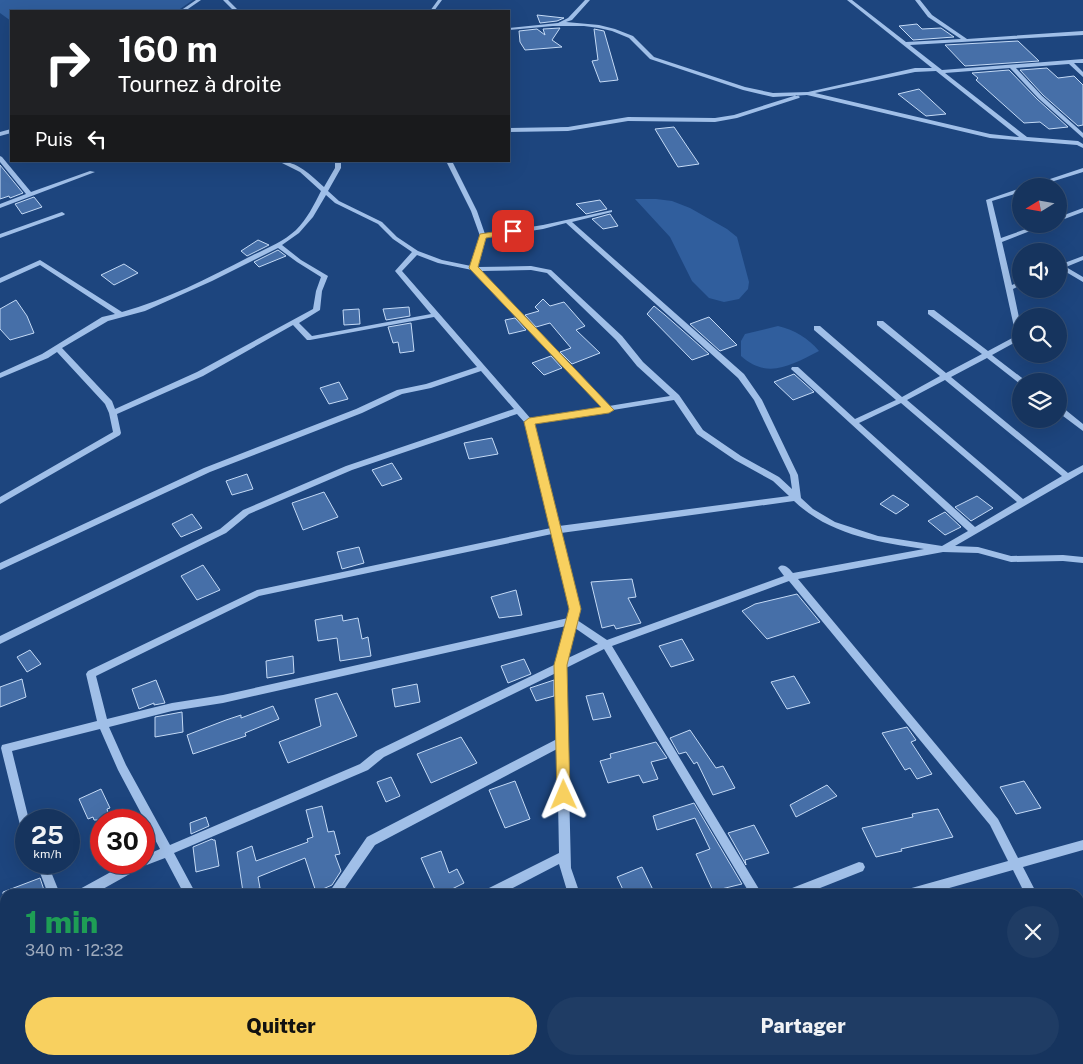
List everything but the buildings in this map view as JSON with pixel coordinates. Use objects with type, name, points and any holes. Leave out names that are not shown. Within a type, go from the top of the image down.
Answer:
[{"type":"street","points":[[184,10],[199,0]]},
{"type":"street","points":[[225,0],[236,10]]},
{"type":"street","points":[[553,24],[570,19],[588,0]]},
{"type":"street","points":[[849,0],[1027,139]]},
{"type":"street","points":[[917,0],[930,16],[966,40]]},
{"type":"street","points":[[510,29],[553,24],[610,29],[632,38],[645,54],[652,58],[743,88],[773,95],[807,93],[990,136],[1081,143]]},
{"type":"street","points":[[904,44],[1083,33]]},
{"type":"street","points":[[1069,61],[1083,75]]},
{"type":"street","points":[[510,130],[568,129],[628,119],[715,120],[735,117],[807,93],[915,70],[1083,61]]},
{"type":"street","points":[[1011,66],[1040,98],[1083,136]]},
{"type":"street","points":[[0,158],[30,195]]},
{"type":"street","points":[[286,162],[302,171],[337,202],[380,223],[395,238],[416,252],[440,262],[474,268],[531,268],[549,271],[619,338],[640,364],[676,397],[700,432],[738,458],[776,479],[810,511],[832,524],[877,539],[943,549],[978,550],[1011,559],[1063,558],[1083,560]]},
{"type":"street","points":[[0,368],[3,376],[58,348],[105,319],[142,309],[210,280],[278,245],[297,232],[310,217],[338,168],[338,162]]},
{"type":"street","points":[[450,162],[474,211],[483,236],[474,268]]},
{"type":"street","points":[[1058,178],[1083,170]]},
{"type":"street","points":[[0,206],[92,172]]},
{"type":"street","points":[[854,422],[902,400],[1020,337],[989,200],[1012,193]]},
{"type":"street","points":[[1068,216],[1083,210]]},
{"type":"street","points":[[483,236],[543,227],[610,211]]},
{"type":"street","points":[[0,236],[62,214]]},
{"type":"street","points":[[568,222],[741,376],[758,400],[794,475],[797,498]]},
{"type":"street","points":[[998,241],[1020,233]]},
{"type":"street","points":[[113,413],[200,374],[316,310],[319,291],[325,276],[299,261],[278,245]]},
{"type":"street","points":[[416,252],[398,271],[529,422],[556,530],[575,609],[561,665],[565,868],[572,889]]},
{"type":"street","points":[[1067,264],[1083,258]]},
{"type":"street","points":[[0,281],[40,262],[121,314]]},
{"type":"street","points":[[474,268],[609,410]]},
{"type":"street","points":[[1067,271],[1083,280]]},
{"type":"street","points":[[931,312],[1012,374]]},
{"type":"street","points":[[294,322],[310,338],[436,315]]},
{"type":"street","points":[[880,323],[1068,477]]},
{"type":"street","points":[[817,328],[1023,503]]},
{"type":"street","points":[[0,501],[117,433],[109,403],[58,348]]},
{"type":"street","points":[[0,567],[207,470],[359,411],[400,392],[428,386],[483,368]]},
{"type":"street","points":[[795,369],[974,531]]},
{"type":"street","points":[[529,422],[609,410],[676,397]]},
{"type":"street","points":[[0,640],[223,531],[246,512],[349,468],[520,410]]},
{"type":"street","points":[[1067,415],[1083,428]]},
{"type":"street","points":[[155,856],[364,767],[380,754],[606,644],[791,577],[943,549],[1083,468]]},
{"type":"street","points":[[187,889],[122,766],[103,724],[91,674],[257,593],[556,530],[797,498]]},
{"type":"street","points":[[783,568],[994,822],[1028,889]]},
{"type":"street","points":[[20,809],[3,749],[172,707],[223,699],[572,621],[606,644],[753,889]]},
{"type":"street","points":[[337,889],[371,841],[562,742]]},
{"type":"street","points":[[927,889],[1083,845]]},
{"type":"street","points":[[499,889],[565,856]]},
{"type":"street","points":[[804,889],[859,867]]},
{"type":"street","points":[[46,874],[52,889]]},
{"type":"street","points":[[91,889],[120,874]]},
{"type":"shaded area","points":[[0,0],[193,0],[178,10],[10,10],[10,20],[0,13]]},
{"type":"shaded area","points":[[635,199],[672,201],[690,208],[727,229],[737,237],[749,282],[748,289],[739,299],[724,302],[709,298],[692,281],[670,237]]},
{"type":"shaded area","points":[[778,326],[801,335],[819,351],[789,365],[770,369],[751,363],[741,356],[741,341],[745,334]]},
{"type":"route","points":[[513,231],[483,236],[474,268],[609,410],[529,422],[575,609],[561,665],[564,795]]}]
